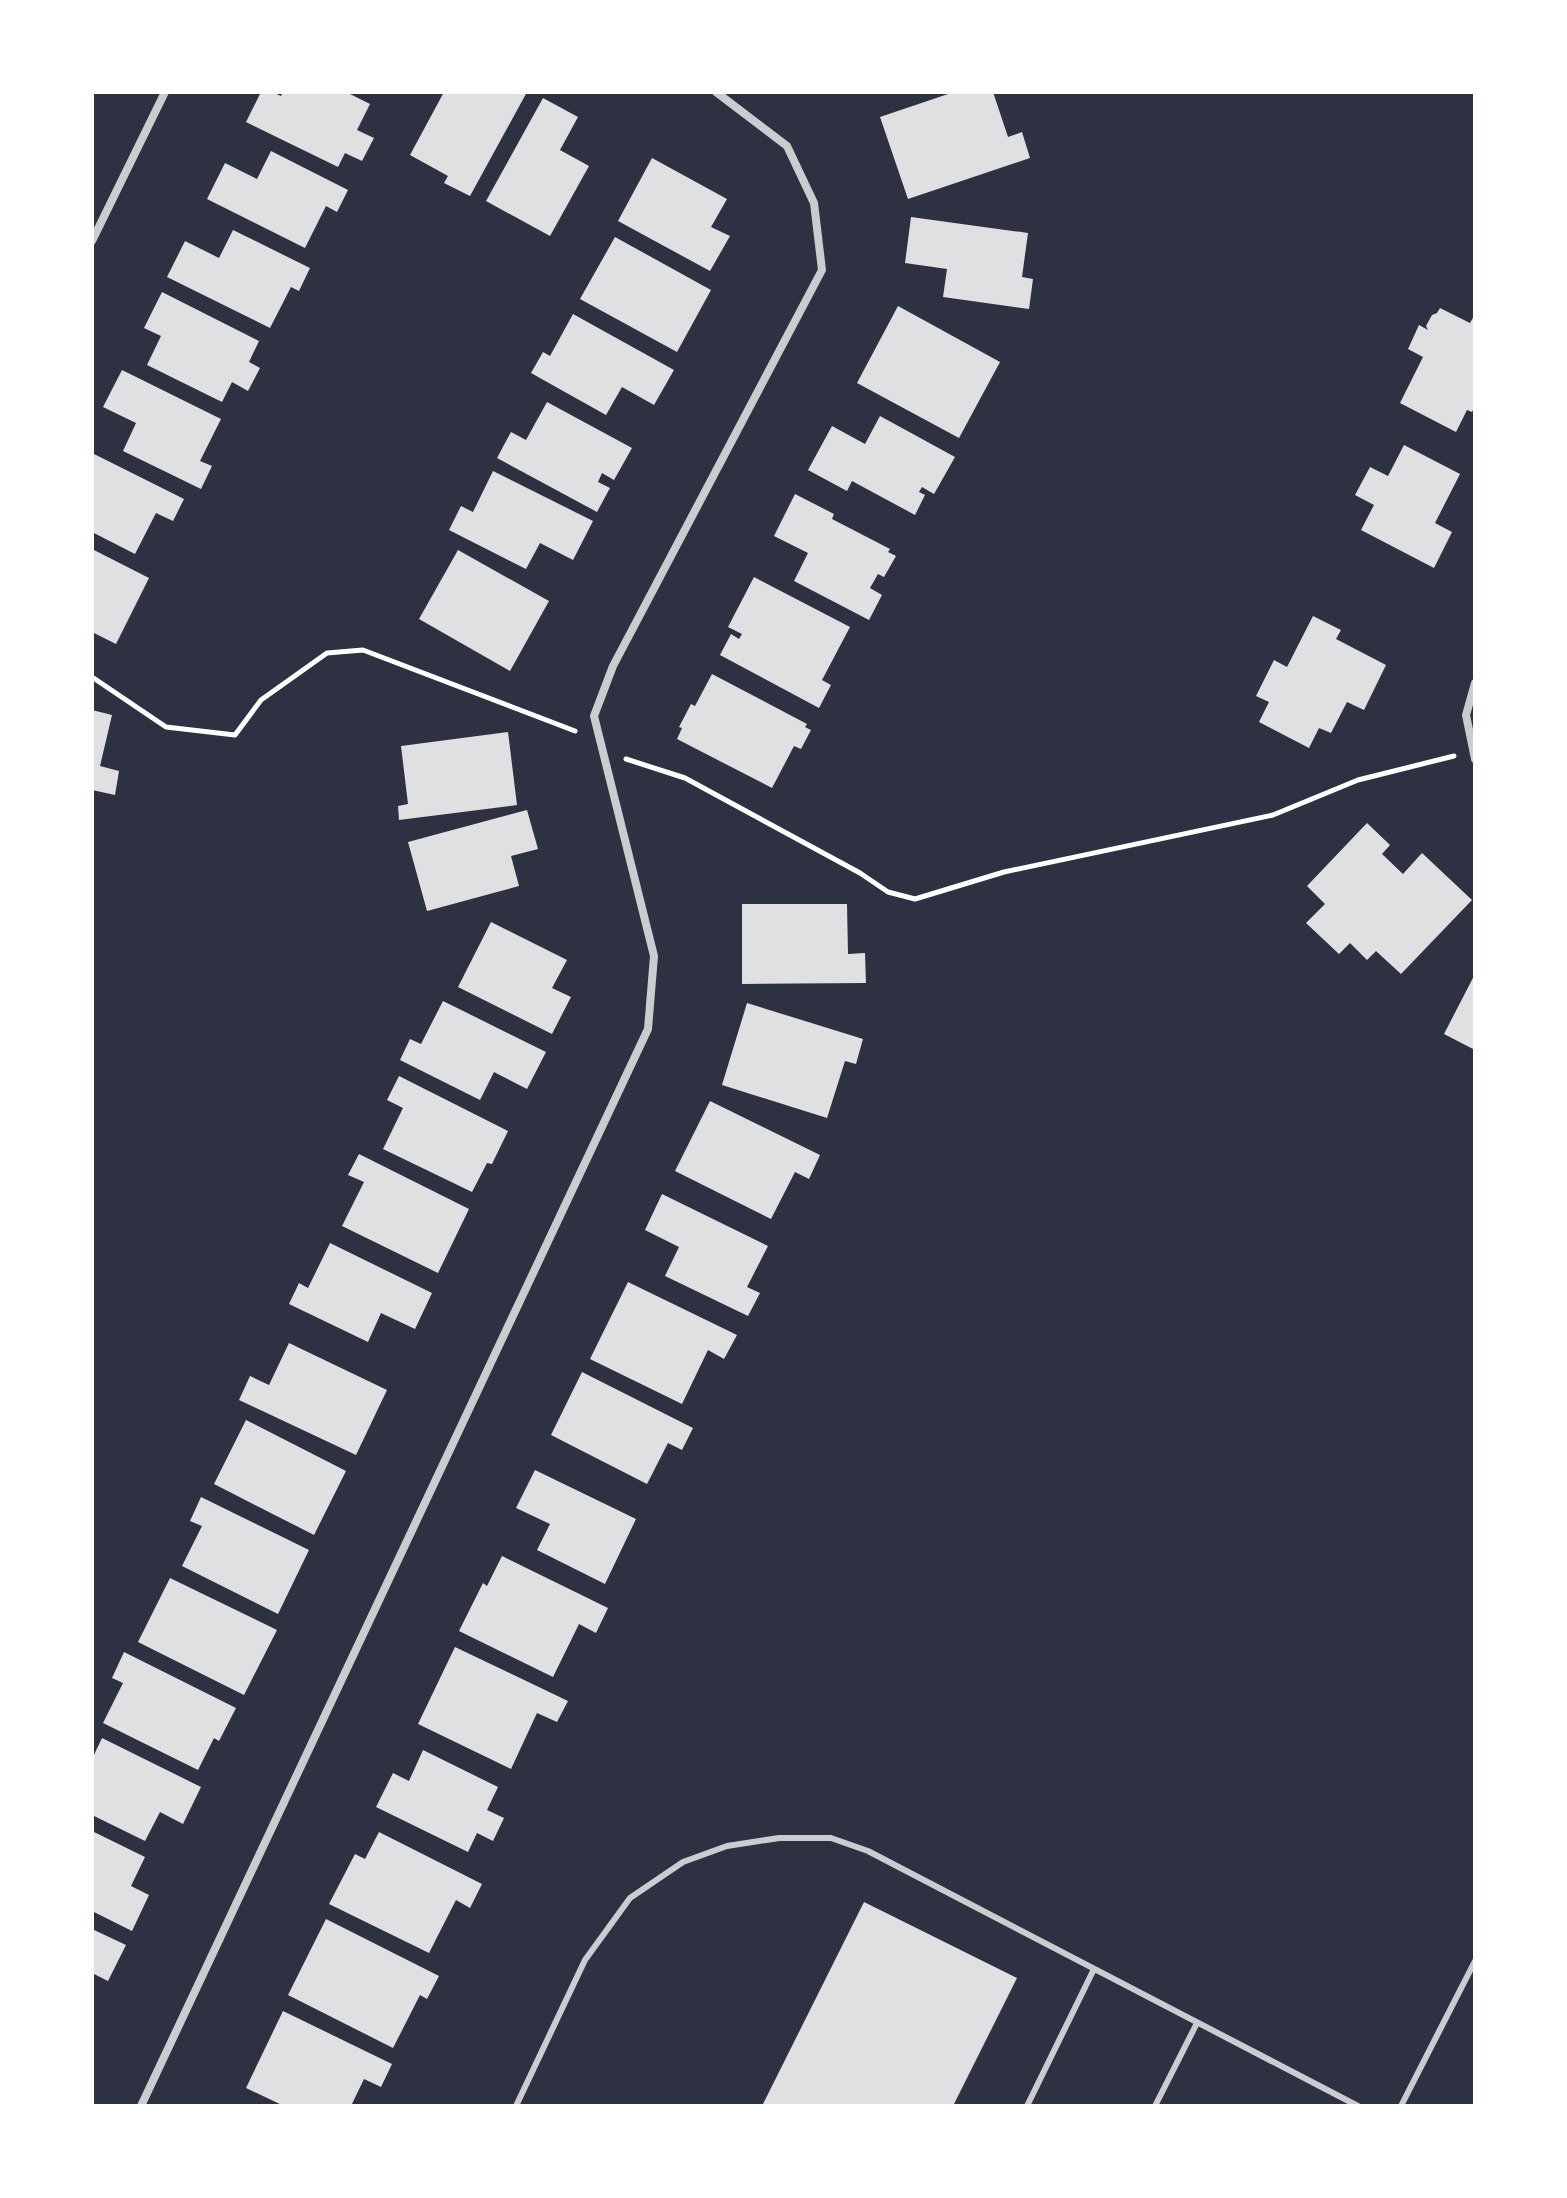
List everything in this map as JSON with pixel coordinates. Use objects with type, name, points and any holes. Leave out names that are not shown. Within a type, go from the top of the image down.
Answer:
[{"type":"street","points":[[92,241],[165,92]]},
{"type":"street","points":[[141,2106],[648,1029],[654,956],[594,716],[613,666],[822,270],[814,203],[787,146],[716,92]]},
{"type":"street","points":[[1473,755],[1466,715],[1475,683]]},
{"type":"lane","points":[[516,2106],[585,1960],[630,1898],[683,1862],[727,1846],[779,1838],[831,1838],[868,1851],[1358,2106]]},
{"type":"lane","points":[[1401,2106],[1475,1961]]},
{"type":"lane","points":[[1027,2106],[1094,1969]]},
{"type":"lane","points":[[1155,2106],[1197,2023]]},
{"type":"path","points":[[92,677],[166,727],[235,735],[261,700],[316,660],[327,653],[363,650],[575,731],[604,750],[685,778],[860,873],[888,892],[915,899],[1004,872],[1273,815],[1358,780],[1473,755]]},
{"type":"building","points":[[261,92],[281,96],[283,92],[346,92],[370,104],[357,130],[374,138],[362,161],[345,153],[338,167],[246,122]]},
{"type":"building","points":[[444,92],[527,92],[470,196],[444,183],[448,176],[410,155]]},
{"type":"building","points":[[954,92],[993,92],[1008,137],[1022,132],[1030,158],[908,199],[880,117]]},
{"type":"building","points":[[543,98],[578,117],[560,150],[589,166],[550,236],[486,201]]},
{"type":"building","points":[[271,151],[348,190],[337,212],[326,206],[305,248],[207,199],[225,163],[257,179]]},
{"type":"building","points":[[652,158],[727,199],[711,227],[730,236],[710,271],[618,221]]},
{"type":"building","points":[[911,217],[1028,233],[1022,277],[1033,279],[1029,309],[943,297],[947,269],[905,263]]},
{"type":"building","points":[[233,230],[310,268],[299,291],[291,287],[270,328],[167,277],[185,241],[219,258]]},
{"type":"building","points":[[615,237],[711,290],[677,352],[580,299]]},
{"type":"building","points":[[162,292],[259,341],[249,362],[260,368],[248,391],[232,382],[222,402],[147,365],[161,336],[144,328]]},
{"type":"building","points":[[898,306],[1000,362],[959,438],[857,383]]},
{"type":"building","points":[[1440,308],[1470,323],[1475,314],[1475,406],[1472,412],[1467,410],[1456,432],[1400,403],[1423,357],[1408,349],[1419,325],[1428,330],[1426,326],[1432,315]]},
{"type":"building","points":[[573,314],[674,370],[654,405],[622,387],[606,415],[531,373],[543,352],[550,356]]},
{"type":"building","points":[[122,370],[221,419],[200,461],[212,466],[201,489],[123,451],[136,423],[103,407]]},
{"type":"building","points":[[547,402],[632,448],[614,480],[602,473],[598,482],[610,488],[597,512],[497,458],[511,432],[526,440]]},
{"type":"building","points":[[880,416],[955,457],[934,494],[922,487],[919,492],[925,495],[915,515],[852,481],[847,491],[808,470],[832,426],[865,444]]},
{"type":"building","points":[[1404,445],[1460,474],[1435,523],[1452,532],[1434,568],[1361,530],[1374,505],[1355,495],[1370,467],[1388,476]]},
{"type":"building","points":[[94,454],[184,499],[173,521],[156,513],[135,554],[92,532]]},
{"type":"building","points":[[493,471],[593,521],[573,560],[540,543],[526,569],[449,530],[461,506],[473,512]]},
{"type":"building","points":[[795,494],[834,514],[832,519],[890,549],[888,552],[896,556],[884,577],[878,574],[870,588],[882,595],[869,620],[794,581],[808,553],[774,536]]},
{"type":"building","points":[[92,549],[149,578],[116,644],[92,632]]},
{"type":"building","points":[[458,550],[549,601],[510,671],[419,619]]},
{"type":"building","points":[[754,577],[850,627],[822,680],[831,685],[819,708],[720,655],[731,634],[739,639],[742,634],[728,627]]},
{"type":"building","points":[[1313,616],[1341,630],[1336,639],[1386,665],[1364,710],[1347,702],[1331,733],[1319,728],[1309,748],[1259,722],[1269,702],[1256,696],[1274,660],[1287,667]]},
{"type":"building","points":[[712,674],[807,724],[805,727],[811,730],[801,749],[794,746],[772,788],[677,739],[682,728],[679,727],[691,704],[695,706]]},
{"type":"building","points":[[92,710],[112,715],[100,766],[119,771],[115,795],[92,790]]},
{"type":"building","points":[[508,732],[517,805],[399,820],[398,806],[408,804],[401,746]]},
{"type":"building","points":[[527,810],[538,849],[511,856],[519,886],[427,911],[408,842]]},
{"type":"building","points":[[1367,823],[1390,845],[1382,854],[1403,874],[1422,853],[1472,900],[1401,974],[1376,951],[1367,960],[1350,943],[1339,954],[1306,923],[1325,904],[1307,886]]},
{"type":"building","points":[[742,904],[847,904],[848,954],[865,953],[866,983],[742,984]]},
{"type":"building","points":[[491,922],[567,960],[552,988],[571,997],[552,1034],[458,987]]},
{"type":"building","points":[[1475,974],[1475,1050],[1444,1034]]},
{"type":"building","points":[[443,1001],[546,1052],[527,1089],[494,1072],[480,1100],[400,1060],[410,1039],[421,1044]]},
{"type":"building","points":[[747,1003],[863,1039],[856,1064],[845,1061],[827,1118],[722,1085]]},
{"type":"building","points":[[399,1076],[508,1131],[492,1164],[487,1163],[472,1192],[383,1149],[403,1108],[387,1100]]},
{"type":"building","points":[[710,1101],[820,1155],[809,1179],[795,1172],[771,1219],[675,1171]]},
{"type":"building","points":[[359,1154],[469,1209],[438,1273],[342,1226],[364,1182],[348,1175]]},
{"type":"building","points":[[662,1194],[768,1246],[747,1287],[760,1293],[748,1316],[665,1276],[679,1247],[645,1230]]},
{"type":"building","points":[[330,1243],[432,1293],[415,1329],[381,1313],[368,1342],[289,1304],[299,1283],[308,1288]]},
{"type":"building","points":[[628,1282],[737,1335],[724,1359],[708,1350],[682,1404],[590,1359]]},
{"type":"building","points":[[289,1343],[387,1390],[356,1455],[239,1400],[250,1376],[269,1385]]},
{"type":"building","points":[[582,1372],[693,1428],[682,1450],[668,1443],[647,1484],[551,1435]]},
{"type":"building","points":[[246,1420],[346,1471],[314,1535],[214,1484]]},
{"type":"building","points":[[535,1470],[636,1519],[605,1584],[537,1550],[550,1524],[516,1508]]},
{"type":"building","points":[[201,1497],[309,1550],[278,1614],[182,1566],[202,1526],[190,1521]]},
{"type":"building","points":[[502,1556],[608,1608],[596,1633],[579,1624],[553,1677],[459,1631],[483,1583],[487,1586]]},
{"type":"building","points":[[170,1578],[277,1630],[244,1695],[138,1642]]},
{"type":"building","points":[[455,1647],[568,1701],[557,1722],[537,1713],[511,1769],[418,1724]]},
{"type":"building","points":[[124,1652],[236,1708],[219,1741],[214,1738],[198,1770],[103,1723],[123,1683],[112,1678]]},
{"type":"building","points":[[102,1738],[201,1787],[183,1824],[160,1812],[145,1841],[92,1815],[92,1759]]},
{"type":"building","points":[[423,1750],[498,1787],[487,1810],[504,1818],[493,1841],[477,1833],[468,1852],[376,1807],[393,1773],[409,1781]]},
{"type":"building","points":[[92,1831],[145,1857],[131,1886],[149,1895],[132,1931],[92,1911]]},
{"type":"building","points":[[379,1832],[482,1884],[470,1908],[456,1900],[429,1953],[329,1904],[355,1854],[365,1859]]},
{"type":"building","points":[[864,1902],[1017,1978],[953,2106],[762,2106]]},
{"type":"building","points":[[326,1919],[439,1976],[427,1999],[420,1995],[393,2048],[288,1995]]},
{"type":"building","points":[[92,1929],[126,1945],[108,1981],[92,1973]]},
{"type":"building","points":[[283,2011],[392,2064],[381,2087],[364,2079],[351,2106],[284,2106],[246,2088]]}]
